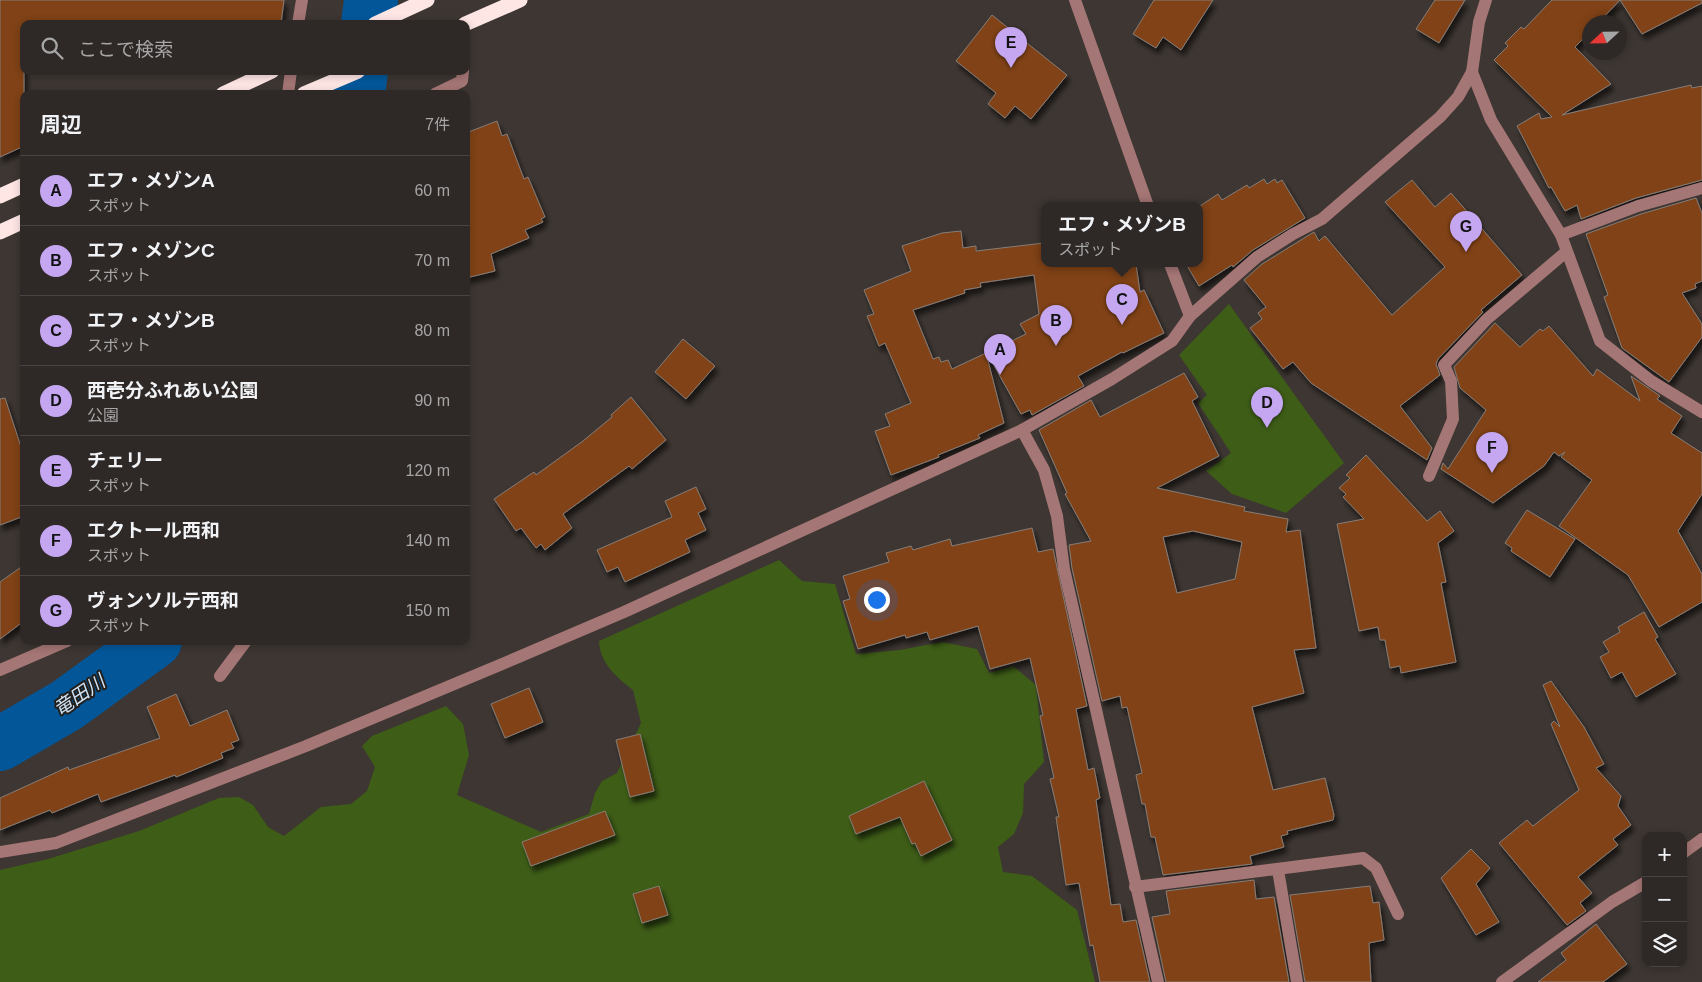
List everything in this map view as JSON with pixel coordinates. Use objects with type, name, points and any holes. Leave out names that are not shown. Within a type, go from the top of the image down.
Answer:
[{"type":"highway","points":[[470,22],[520,0]]},
{"type":"highway","points":[[383,20],[420,2]]},
{"type":"highway","points":[[232,90],[264,75]]},
{"type":"highway","points":[[313,90],[349,75]]},
{"type":"highway","points":[[0,196],[20,187]]},
{"type":"highway","points":[[0,232],[20,223]]},
{"type":"street","points":[[299,20],[302,0]]},
{"type":"street","points":[[1075,0],[1147,202]]},
{"type":"street","points":[[0,852],[56,843],[306,746],[624,612],[1022,430],[1112,379],[1172,340],[1190,316],[1257,257],[1293,234],[1322,219],[1440,117],[1458,97],[1472,72],[1479,22],[1486,0]]},
{"type":"street","points":[[1472,72],[1491,120],[1561,235],[1600,341],[1651,381],[1702,412]]},
{"type":"street","points":[[289,90],[290,75]]},
{"type":"street","points":[[443,90],[462,82],[463,75]]},
{"type":"street","points":[[1561,235],[1638,206],[1702,188]]},
{"type":"street","points":[[1429,476],[1453,420],[1451,381],[1444,365],[1487,319],[1566,252]]},
{"type":"street","points":[[1171,267],[1190,316]]},
{"type":"street","points":[[1022,430],[1044,470],[1057,516],[1064,569],[1158,982]]},
{"type":"street","points":[[0,670],[58,645]]},
{"type":"street","points":[[220,676],[243,645]]},
{"type":"street","points":[[1687,850],[1702,840]]},
{"type":"street","points":[[1135,887],[1362,858],[1376,868],[1398,914]]},
{"type":"street","points":[[1278,870],[1297,982]]},
{"type":"street","points":[[1502,982],[1612,902],[1642,884]]},
{"type":"green space","points":[[1229,304],[1344,463],[1286,513],[1232,494],[1206,471],[1231,453],[1198,403],[1207,395],[1179,355]]},
{"type":"green space","points":[[779,560],[802,581],[835,584],[856,654],[900,650],[942,642],[977,649],[989,673],[1013,666],[1036,685],[1044,762],[1024,784],[1023,813],[1014,834],[998,847],[1003,872],[1032,876],[1077,910],[1095,982],[0,982],[0,870],[48,859],[139,831],[219,798],[239,797],[253,805],[268,827],[284,836],[321,807],[351,804],[367,791],[375,767],[362,746],[372,736],[446,706],[463,724],[469,755],[457,795],[541,832],[589,814],[595,793],[602,781],[617,773],[641,723],[633,690],[610,669],[602,656],[599,641]]},
{"type":"building","points":[[0,0],[284,0],[282,20],[20,20],[20,75],[24,75],[24,90],[20,90],[20,148],[0,157]]},
{"type":"building","points":[[1154,0],[1213,0],[1181,50],[1163,37],[1156,48],[1133,34]]},
{"type":"building","points":[[1435,0],[1465,0],[1439,43],[1416,29]]},
{"type":"building","points":[[1552,0],[1620,0],[1606,15],[1582,15],[1582,40],[1575,47],[1582,54],[1582,60],[1588,60],[1611,84],[1562,115],[1691,85],[1692,88],[1702,86],[1702,180],[1636,198],[1581,219],[1577,205],[1565,211],[1551,187],[1549,188],[1517,126],[1539,113],[1541,119],[1552,117],[1494,60],[1508,46],[1505,43],[1521,27],[1524,29]]},
{"type":"building","points":[[1620,0],[1702,0],[1702,3],[1642,34]]},
{"type":"building","points":[[992,15],[1067,75],[1031,119],[1015,106],[1005,118],[988,104],[996,93],[956,61]]},
{"type":"building","points":[[497,121],[502,136],[507,134],[524,179],[528,177],[545,217],[541,219],[543,222],[525,230],[529,238],[491,254],[495,271],[470,277],[470,131]]},
{"type":"building","points":[[1264,179],[1267,184],[1275,179],[1277,183],[1282,180],[1305,218],[1253,250],[1233,267],[1232,265],[1199,286],[1188,267],[1203,267],[1203,204],[1218,194],[1222,200],[1247,185],[1249,188]]},
{"type":"building","points":[[1412,180],[1435,207],[1451,193],[1522,275],[1481,310],[1483,312],[1438,359],[1436,364],[1440,375],[1400,406],[1432,448],[1427,460],[1311,383],[1293,362],[1283,369],[1250,328],[1262,319],[1258,313],[1266,307],[1244,280],[1262,264],[1314,232],[1319,241],[1325,236],[1392,315],[1445,267],[1385,202]]},
{"type":"building","points":[[1696,198],[1702,213],[1702,281],[1695,284],[1696,288],[1682,293],[1702,324],[1702,337],[1669,382],[1622,348],[1604,297],[1608,295],[1586,234],[1641,214]]},
{"type":"building","points":[[961,231],[963,248],[976,246],[976,251],[1041,243],[1041,267],[1136,267],[1140,292],[1144,290],[1164,333],[1122,352],[1078,376],[1084,386],[1032,415],[1030,410],[1021,414],[987,353],[1026,334],[1020,324],[1039,314],[1034,275],[980,283],[981,287],[964,290],[965,293],[913,310],[933,359],[939,357],[941,362],[948,360],[952,369],[986,353],[1004,423],[978,435],[980,438],[938,455],[939,457],[891,475],[875,431],[890,426],[885,414],[911,403],[885,343],[879,346],[867,316],[874,314],[864,290],[911,271],[902,246],[942,233]]},
{"type":"building","points":[[1495,323],[1520,347],[1540,329],[1543,331],[1549,326],[1593,376],[1597,369],[1640,401],[1631,376],[1660,396],[1657,399],[1682,416],[1671,433],[1702,453],[1702,494],[1678,531],[1702,574],[1702,602],[1659,627],[1628,575],[1559,526],[1592,480],[1561,457],[1565,452],[1559,456],[1554,452],[1544,466],[1493,503],[1441,469],[1443,463],[1448,469],[1486,410],[1460,388],[1454,367]]},
{"type":"building","points":[[683,339],[715,366],[686,399],[655,372]]},
{"type":"building","points":[[1184,373],[1198,397],[1192,401],[1219,456],[1157,488],[1245,507],[1244,511],[1288,519],[1286,532],[1300,530],[1316,648],[1294,650],[1304,693],[1252,707],[1273,790],[1325,778],[1334,815],[1333,820],[1287,831],[1288,834],[1281,836],[1284,847],[1250,856],[1252,864],[1163,875],[1155,837],[1151,837],[1145,804],[1142,804],[1136,775],[1142,773],[1127,707],[1122,708],[1120,696],[1102,701],[1072,568],[1069,545],[1091,541],[1065,494],[1067,493],[1039,430],[1091,400],[1100,417]],"holes":[[[1193,531],[1242,542],[1235,579],[1177,593],[1163,537]]]},
{"type":"building","points":[[631,397],[666,440],[632,469],[629,466],[563,514],[572,528],[545,550],[541,544],[536,548],[521,528],[516,531],[494,499],[534,472],[536,475],[583,441],[612,417],[611,415]]},
{"type":"building","points":[[5,398],[20,444],[20,518],[0,525],[0,399]]},
{"type":"building","points":[[1366,455],[1427,521],[1440,511],[1454,531],[1438,543],[1446,582],[1441,583],[1456,662],[1401,673],[1400,666],[1390,668],[1385,640],[1380,640],[1378,627],[1359,631],[1337,524],[1364,519],[1343,497],[1346,494],[1339,488],[1350,478],[1346,475]]},
{"type":"building","points":[[696,487],[706,509],[698,513],[706,530],[685,540],[690,552],[625,582],[618,567],[607,572],[597,550],[672,517],[665,501]]},
{"type":"building","points":[[1527,510],[1575,539],[1550,577],[1511,551],[1512,548],[1505,543]]},
{"type":"building","points":[[1032,528],[1038,552],[1053,549],[1087,706],[1076,709],[1088,770],[1094,768],[1100,798],[1096,800],[1111,905],[1120,904],[1123,922],[1136,920],[1150,982],[1100,982],[1093,945],[1090,946],[1079,883],[1066,885],[1056,817],[1059,817],[1050,779],[1054,778],[1040,716],[1043,715],[1030,658],[990,669],[978,626],[930,640],[927,632],[906,638],[905,635],[858,649],[843,601],[850,599],[843,576],[889,562],[886,553],[911,546],[913,550],[950,539],[952,546]]},
{"type":"building","points":[[20,568],[20,624],[0,639],[0,582]]},
{"type":"building","points":[[1644,612],[1658,637],[1655,639],[1676,674],[1636,697],[1622,672],[1611,678],[1600,657],[1609,652],[1603,642],[1620,632],[1618,627]]},
{"type":"building","points":[[1551,681],[1584,727],[1604,764],[1596,768],[1621,796],[1618,806],[1631,825],[1613,839],[1618,845],[1578,877],[1592,893],[1580,903],[1586,911],[1567,925],[1499,843],[1527,820],[1533,826],[1579,790],[1551,724],[1554,721],[1560,727],[1543,685]]},
{"type":"building","points":[[529,688],[543,722],[505,738],[491,704]]},
{"type":"building","points":[[176,694],[190,726],[227,710],[239,740],[231,743],[234,748],[221,753],[223,758],[176,777],[175,775],[101,802],[98,794],[52,813],[50,810],[0,830],[0,798],[68,767],[69,770],[160,738],[147,707]]},
{"type":"building","points":[[640,734],[654,791],[630,797],[616,740]]},
{"type":"building","points":[[924,781],[952,840],[921,856],[915,843],[912,844],[900,817],[856,834],[849,816]]},
{"type":"building","points":[[605,811],[615,835],[531,866],[522,842]]},
{"type":"building","points":[[1471,849],[1490,868],[1476,884],[1499,922],[1476,935],[1441,878]]},
{"type":"building","points":[[1254,880],[1256,899],[1274,897],[1289,982],[1166,982],[1152,917],[1170,914],[1166,891]]},
{"type":"building","points":[[659,886],[668,915],[642,923],[633,894]]},
{"type":"building","points":[[1370,886],[1373,903],[1379,902],[1384,940],[1369,943],[1371,982],[1305,982],[1290,895]]},
{"type":"building","points":[[1596,924],[1627,964],[1603,982],[1538,982],[1566,960],[1561,953]]},
{"type":"waterway","name":"竜田川","points":[[368,20],[371,0]]},
{"type":"waterway","name":"竜田川","points":[[359,90],[360,75]]},
{"type":"waterway","name":"竜田川","points":[[0,744],[67,705],[150,645]]},
{"type":"place","name":"チェリー","points":[[1011,68]]},
{"type":"place","name":"ヴォンソルテ西和","points":[[1466,252]]},
{"type":"place","name":"エフ・メゾンB","points":[[1122,325]]},
{"type":"place","name":"エフ・メゾンC","points":[[1056,346]]},
{"type":"place","name":"エフ・メゾンA","points":[[1000,375]]},
{"type":"place","name":"西壱分ふれあい公園","points":[[1267,428]]},
{"type":"place","name":"エクトール西和","points":[[1492,473]]}]
